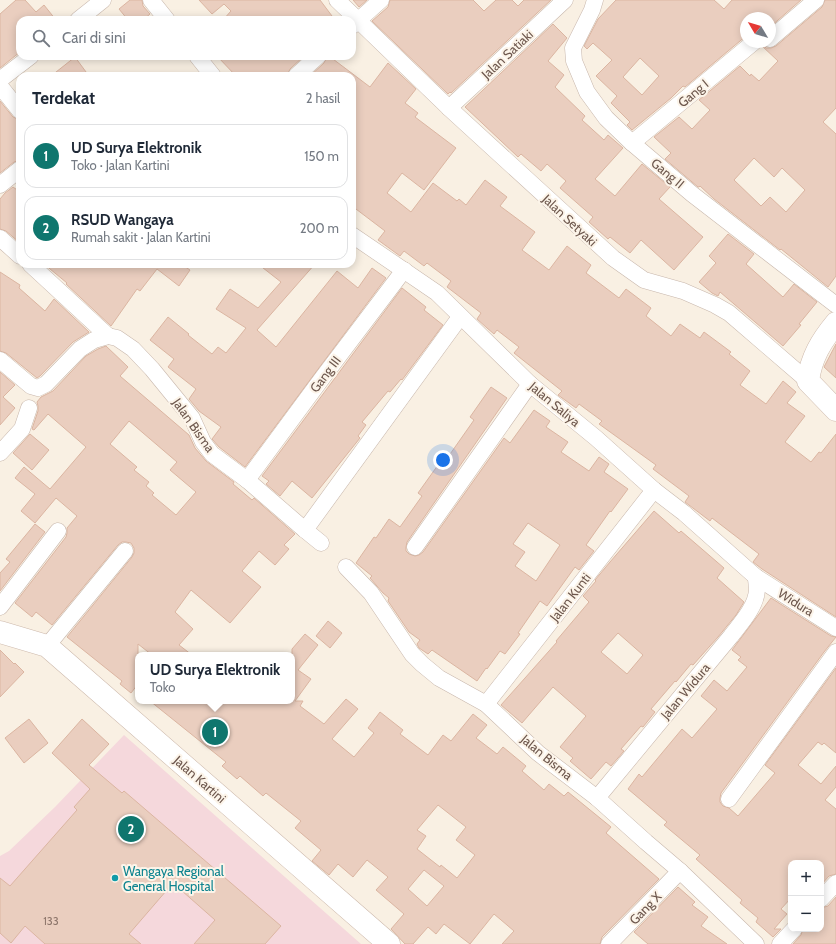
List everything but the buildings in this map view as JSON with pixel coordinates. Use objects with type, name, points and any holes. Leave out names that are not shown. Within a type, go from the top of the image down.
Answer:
[{"type":"main road","points":[[836,323],[817,349],[808,381],[836,410]]},
{"type":"main road","name":"Jalan Kartini","points":[[0,632],[47,646],[389,944]]},
{"type":"street","points":[[83,16],[104,0]]},
{"type":"street","points":[[151,0],[164,16]]},
{"type":"street","name":"Jalan Setyaki","points":[[338,0],[350,16]]},
{"type":"street","points":[[356,22],[381,0]]},
{"type":"street","name":"Jalan Satiaki","points":[[449,108],[565,0]]},
{"type":"street","name":"Gang II","points":[[595,0],[592,10],[575,42],[573,48],[574,61],[587,92],[606,118],[632,143],[698,198],[836,305]]},
{"type":"street","points":[[776,34],[816,0]]},
{"type":"street","name":"Jalan Setyaki","points":[[356,24],[613,258],[644,280],[683,291],[729,313],[808,381]]},
{"type":"street","name":"Gang I","points":[[632,143],[748,48]]},
{"type":"street","points":[[16,104],[1,82],[26,60]]},
{"type":"street","points":[[200,60],[210,72]]},
{"type":"street","points":[[300,72],[314,60]]},
{"type":"street","points":[[0,185],[16,172]]},
{"type":"street","points":[[0,238],[16,252]]},
{"type":"street","name":"Jalan Saliya","points":[[356,238],[437,293],[530,384],[596,438],[654,490],[684,513],[756,577]]},
{"type":"street","name":"Jalan Bisma","points":[[34,268],[108,336],[118,338],[133,349],[152,369],[192,418],[203,442],[212,454],[247,480],[322,543]]},
{"type":"street","name":"Gang III","points":[[247,480],[404,270]]},
{"type":"street","points":[[305,530],[460,317]]},
{"type":"street","points":[[0,360],[31,386],[38,388],[46,384],[80,350],[94,340],[108,336]]},
{"type":"street","points":[[415,547],[530,384]]},
{"type":"street","points":[[0,453],[22,429],[29,408]]},
{"type":"street","name":"Jalan Kunti","points":[[486,704],[654,490]]},
{"type":"street","points":[[0,607],[58,531]]},
{"type":"street","points":[[47,646],[125,551]]},
{"type":"street","name":"Jalan Bisma","points":[[346,567],[371,593],[412,654],[422,664],[439,678],[486,704],[538,753],[597,798],[680,871],[756,944]]},
{"type":"street","name":"Widura","points":[[756,577],[836,628]]},
{"type":"street","name":"Jalan Widura","points":[[597,798],[746,616],[755,600],[757,589],[756,577]]},
{"type":"street","points":[[729,799],[836,652]]},
{"type":"street","name":"Gang X","points":[[609,944],[680,871]]},
{"type":"street","points":[[824,896],[836,883]]},
{"type":"street","points":[[780,944],[791,932]]},
{"type":"shaded area","points":[[124,735],[361,944],[0,944],[0,856],[9,851],[55,807]]},
{"type":"place","name":"UD Surya Elektronik","points":[[215,732]]},
{"type":"place","name":"RSUD Wangaya","points":[[131,829]]},
{"type":"place","name":"Wangaya Regional General Hospital","points":[[115,878]]}]
